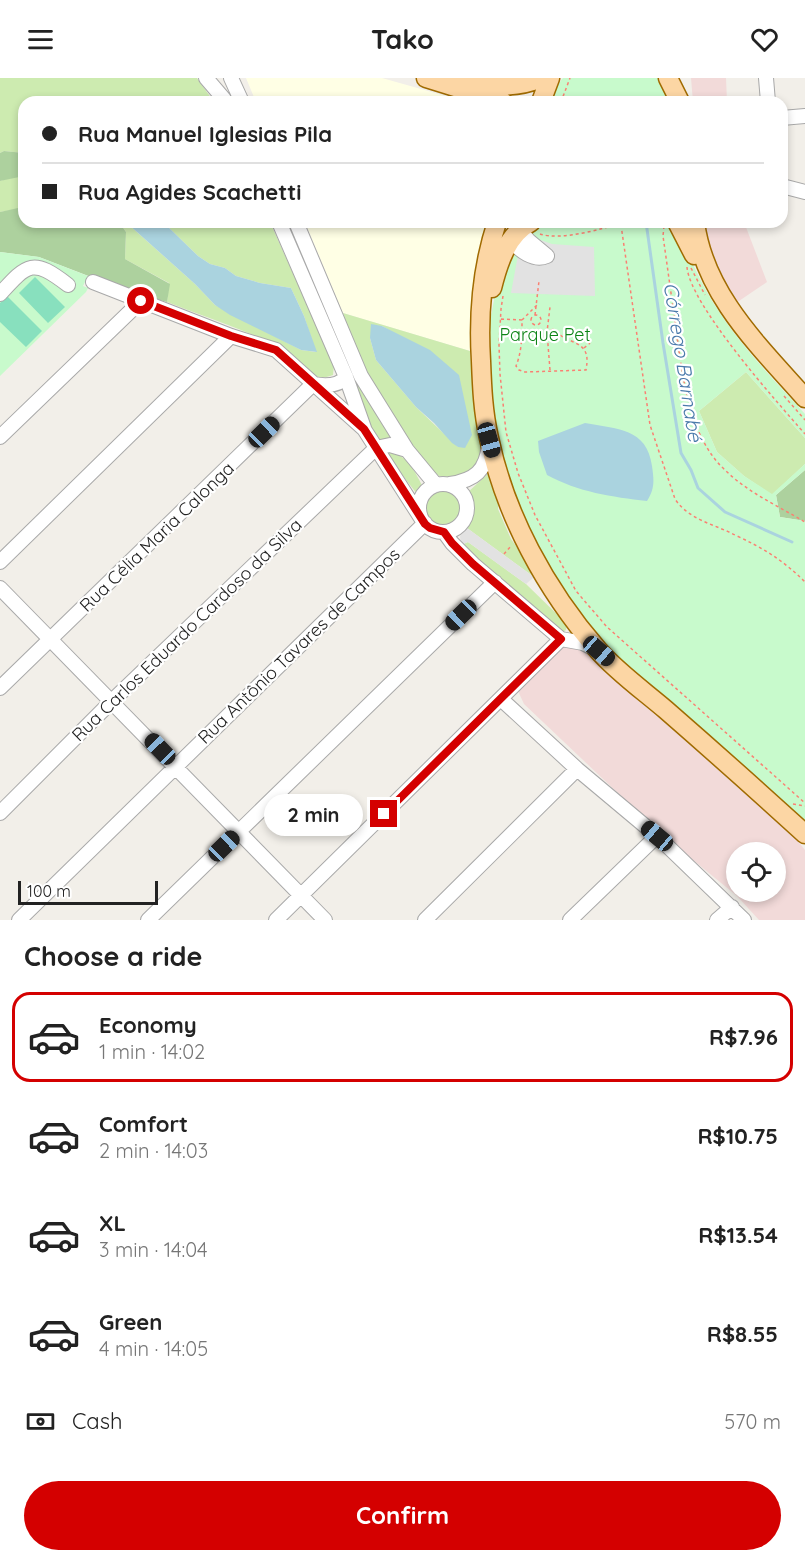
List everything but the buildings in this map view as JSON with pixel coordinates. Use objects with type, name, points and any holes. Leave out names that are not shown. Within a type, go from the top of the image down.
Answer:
[{"type":"main road","points":[[426,78],[484,96]]},
{"type":"main road","points":[[463,80],[510,78]]},
{"type":"main road","points":[[463,80],[510,86],[542,78]]},
{"type":"main road","points":[[543,96],[550,78]]},
{"type":"main road","points":[[668,78],[677,96]]},
{"type":"main road","points":[[684,78],[685,96]]},
{"type":"main road","points":[[495,228],[484,272],[479,319],[484,413],[489,440],[513,515],[524,537],[565,607],[599,651],[805,834]]},
{"type":"main road","points":[[680,228],[724,312],[735,326],[746,332]]},
{"type":"main road","points":[[696,228],[701,252],[728,306],[746,332],[805,398]]},
{"type":"main road","points":[[481,358],[492,285],[522,229]]},
{"type":"street","points":[[206,78],[222,96]]},
{"type":"street","points":[[214,78],[223,96]]},
{"type":"street","points":[[231,78],[239,96]]},
{"type":"street","points":[[766,78],[768,96]]},
{"type":"street","points":[[788,117],[805,116]]},
{"type":"street","points":[[788,188],[805,192]]},
{"type":"street","points":[[282,228],[346,377],[364,429],[423,521],[430,528],[444,532],[455,529],[463,522],[467,512],[467,501],[462,492],[443,485],[407,450],[361,376],[299,228]]},
{"type":"street","points":[[0,294],[18,274],[33,267],[50,271],[68,285]]},
{"type":"street","points":[[93,282],[231,336],[276,350],[364,429]]},
{"type":"street","points":[[0,437],[141,301]]},
{"type":"street","points":[[0,562],[231,336]]},
{"type":"street","points":[[313,384],[326,386],[344,381],[346,377]]},
{"type":"street","name":"Rua Célia Maria Calonga","points":[[0,688],[313,384]]},
{"type":"street","points":[[423,521],[419,505],[422,496],[428,489],[475,476],[487,457],[489,440]]},
{"type":"street","points":[[376,448],[390,445],[407,450]]},
{"type":"street","name":"Rua Carlos Eduardo Cardoso da Silva","points":[[0,813],[112,701],[376,448]]},
{"type":"street","name":"Rua Antônio Tavares de Campos","points":[[19,920],[423,521]]},
{"type":"street","points":[[444,532],[473,564],[561,639],[583,643],[599,651]]},
{"type":"street","points":[[148,920],[495,582]]},
{"type":"street","points":[[0,588],[176,765],[325,920]]},
{"type":"street","points":[[276,920],[561,639]]},
{"type":"street","points":[[501,699],[657,836],[744,920]]},
{"type":"street","points":[[425,920],[578,769]]},
{"type":"street","points":[[570,920],[657,836]]},
{"type":"street","points":[[717,920],[732,907]]},
{"type":"path","points":[[563,96],[570,78]]},
{"type":"path","points":[[522,229],[543,236],[555,236],[601,228]]},
{"type":"path","points":[[622,228],[650,425],[675,499],[694,517],[732,533],[781,560],[805,582]]},
{"type":"path","points":[[664,228],[663,236],[683,377],[705,446],[724,470],[736,480],[805,522]]},
{"type":"path","points":[[687,266],[690,278],[714,321],[758,380],[805,434]]},
{"type":"path","points":[[539,281],[537,304],[531,319],[532,324],[537,325],[541,321]]},
{"type":"path","points":[[504,293],[500,319],[500,374],[509,442],[518,473],[535,515],[576,591],[607,627],[805,803]]},
{"type":"path","points":[[522,334],[531,336],[554,329],[561,337],[583,348],[588,362],[586,370],[519,370],[516,366],[521,350],[522,320],[537,304]]},
{"type":"path","points":[[550,307],[547,332],[550,371]]},
{"type":"path","points":[[528,314],[548,322]]},
{"type":"path","points":[[500,319],[522,320]]},
{"type":"path","points":[[583,348],[590,343]]},
{"type":"path","points":[[504,554],[513,542]]},
{"type":"path","points":[[786,802],[792,808]]},
{"type":"shaded area","points":[[246,78],[382,78],[446,96],[254,96]]},
{"type":"shaded area","points":[[691,78],[726,78],[727,96],[692,96]]},
{"type":"shaded area","points":[[308,228],[490,228],[473,286],[470,351],[343,313]]},
{"type":"shaded area","points":[[704,228],[746,228],[767,282],[736,303],[717,271]]},
{"type":"shaded area","points":[[535,238],[552,244],[594,247],[595,296],[511,293],[518,255]]},
{"type":"shaded area","points":[[467,528],[534,577],[526,584],[468,542],[461,545],[460,536]]},
{"type":"shaded area","points":[[566,643],[587,649],[789,830],[805,850],[805,920],[759,920],[742,902],[786,902],[786,842],[726,842],[726,887],[660,833],[524,704],[518,691]]},
{"type":"green space","points":[[0,78],[197,78],[210,96],[18,96],[18,152],[4,151],[0,153]]},
{"type":"green space","points":[[563,78],[663,78],[671,96],[550,96]]},
{"type":"green space","points":[[4,151],[18,152],[18,177],[0,181],[0,153]]},
{"type":"green space","points":[[18,176],[18,209],[0,212],[0,181]]},
{"type":"green space","points":[[18,208],[18,228],[123,228],[126,232],[125,259],[170,284],[167,302],[125,290],[39,257],[0,252],[0,212]]},
{"type":"green space","points":[[123,228],[132,228],[215,305],[301,350],[316,352],[304,316],[291,288],[236,276],[225,268],[210,264],[198,256],[169,228],[273,228],[334,365],[333,375],[318,377],[312,374],[294,355],[274,344],[167,302],[169,283],[125,259],[126,232]]},
{"type":"green space","name":"Parque Pet","points":[[529,228],[674,228],[708,294],[724,319],[757,361],[805,414],[805,438],[746,372],[699,411],[717,452],[744,476],[772,494],[805,464],[805,470],[776,495],[780,517],[805,521],[805,827],[610,653],[553,580],[509,490],[491,412],[488,330],[498,280],[524,232]]},
{"type":"green space","points":[[0,252],[39,257],[88,276],[83,286],[88,288],[0,376]]},
{"type":"green space","points":[[35,277],[65,307],[48,323],[19,293]]},
{"type":"green space","points":[[7,296],[42,331],[26,347],[0,322],[0,303]]},
{"type":"green space","points":[[343,313],[470,351],[475,410],[481,446],[479,458],[473,468],[459,478],[439,476],[422,462],[366,375],[352,343]],"holes":[[[382,326],[401,337],[458,447],[416,407],[376,360],[370,338]]]},
{"type":"green space","points":[[339,348],[396,443],[379,443],[369,430]]},
{"type":"green space","points":[[746,372],[805,438],[805,464],[772,495],[744,476],[717,452],[699,411]]},
{"type":"green space","points":[[390,452],[406,460],[414,470],[423,487],[417,494],[386,454]]},
{"type":"green space","points":[[805,470],[805,521],[780,517],[776,495]]},
{"type":"green space","points":[[491,471],[499,497],[498,509],[511,539],[534,571],[534,577],[467,528],[474,511],[467,493]]},
{"type":"green space","points":[[444,490],[458,495],[463,509],[458,523],[444,528],[430,523],[425,509],[430,495]]},
{"type":"green space","points":[[468,542],[526,584],[567,624],[566,630],[561,633],[461,545]]},
{"type":"water","points":[[132,228],[169,228],[198,256],[210,264],[225,268],[236,276],[291,288],[317,352],[301,350],[230,315],[215,305]]},
{"type":"water","points":[[371,324],[382,326],[430,350],[459,375],[472,435],[465,448],[452,443],[416,407],[376,360],[370,338]]},
{"type":"water","points":[[585,423],[629,432],[644,444],[649,453],[653,476],[653,488],[647,501],[583,490],[547,475],[539,452],[538,441]]},
{"type":"waterway","name":"Córrego Barnabé","points":[[647,228],[681,453],[698,488],[725,512],[792,542]]},
{"type":"route","points":[[141,301],[231,336],[276,350],[364,429],[425,524],[444,532],[473,564],[561,639],[384,814]]}]
